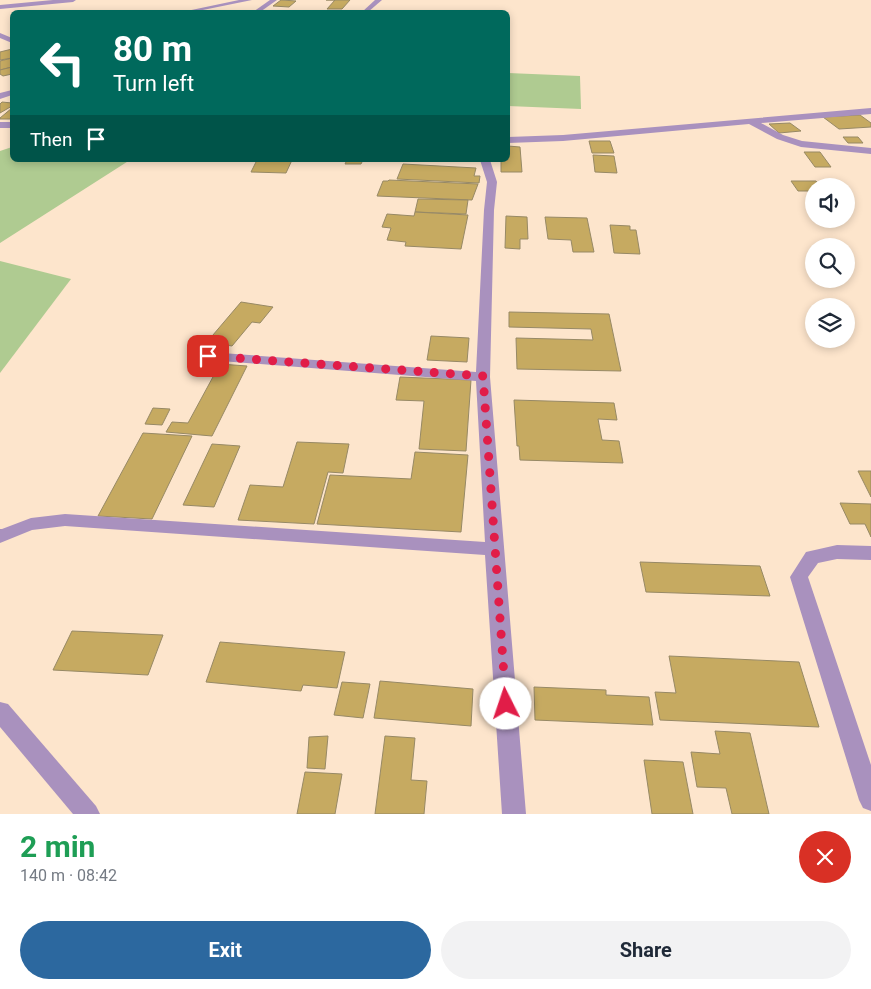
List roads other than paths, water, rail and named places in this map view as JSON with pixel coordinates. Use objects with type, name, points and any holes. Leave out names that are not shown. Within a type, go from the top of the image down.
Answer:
[{"type":"street","points":[[0,6],[73,0]]},
{"type":"street","points":[[196,10],[248,0]]},
{"type":"street","points":[[259,10],[274,0]]},
{"type":"street","points":[[367,10],[379,0]]},
{"type":"street","points":[[0,35],[10,45]]},
{"type":"street","points":[[510,140],[563,138],[871,111]]},
{"type":"street","points":[[751,122],[780,137],[801,144],[871,151]]},
{"type":"street","points":[[486,162],[492,182],[489,210],[483,376],[514,814]]},
{"type":"street","points":[[208,356],[483,376]]},
{"type":"street","points":[[0,537],[32,524],[65,520],[494,549]]},
{"type":"street","points":[[871,553],[837,552],[812,557],[799,577],[871,800]]},
{"type":"street","points":[[0,711],[88,814]]}]
